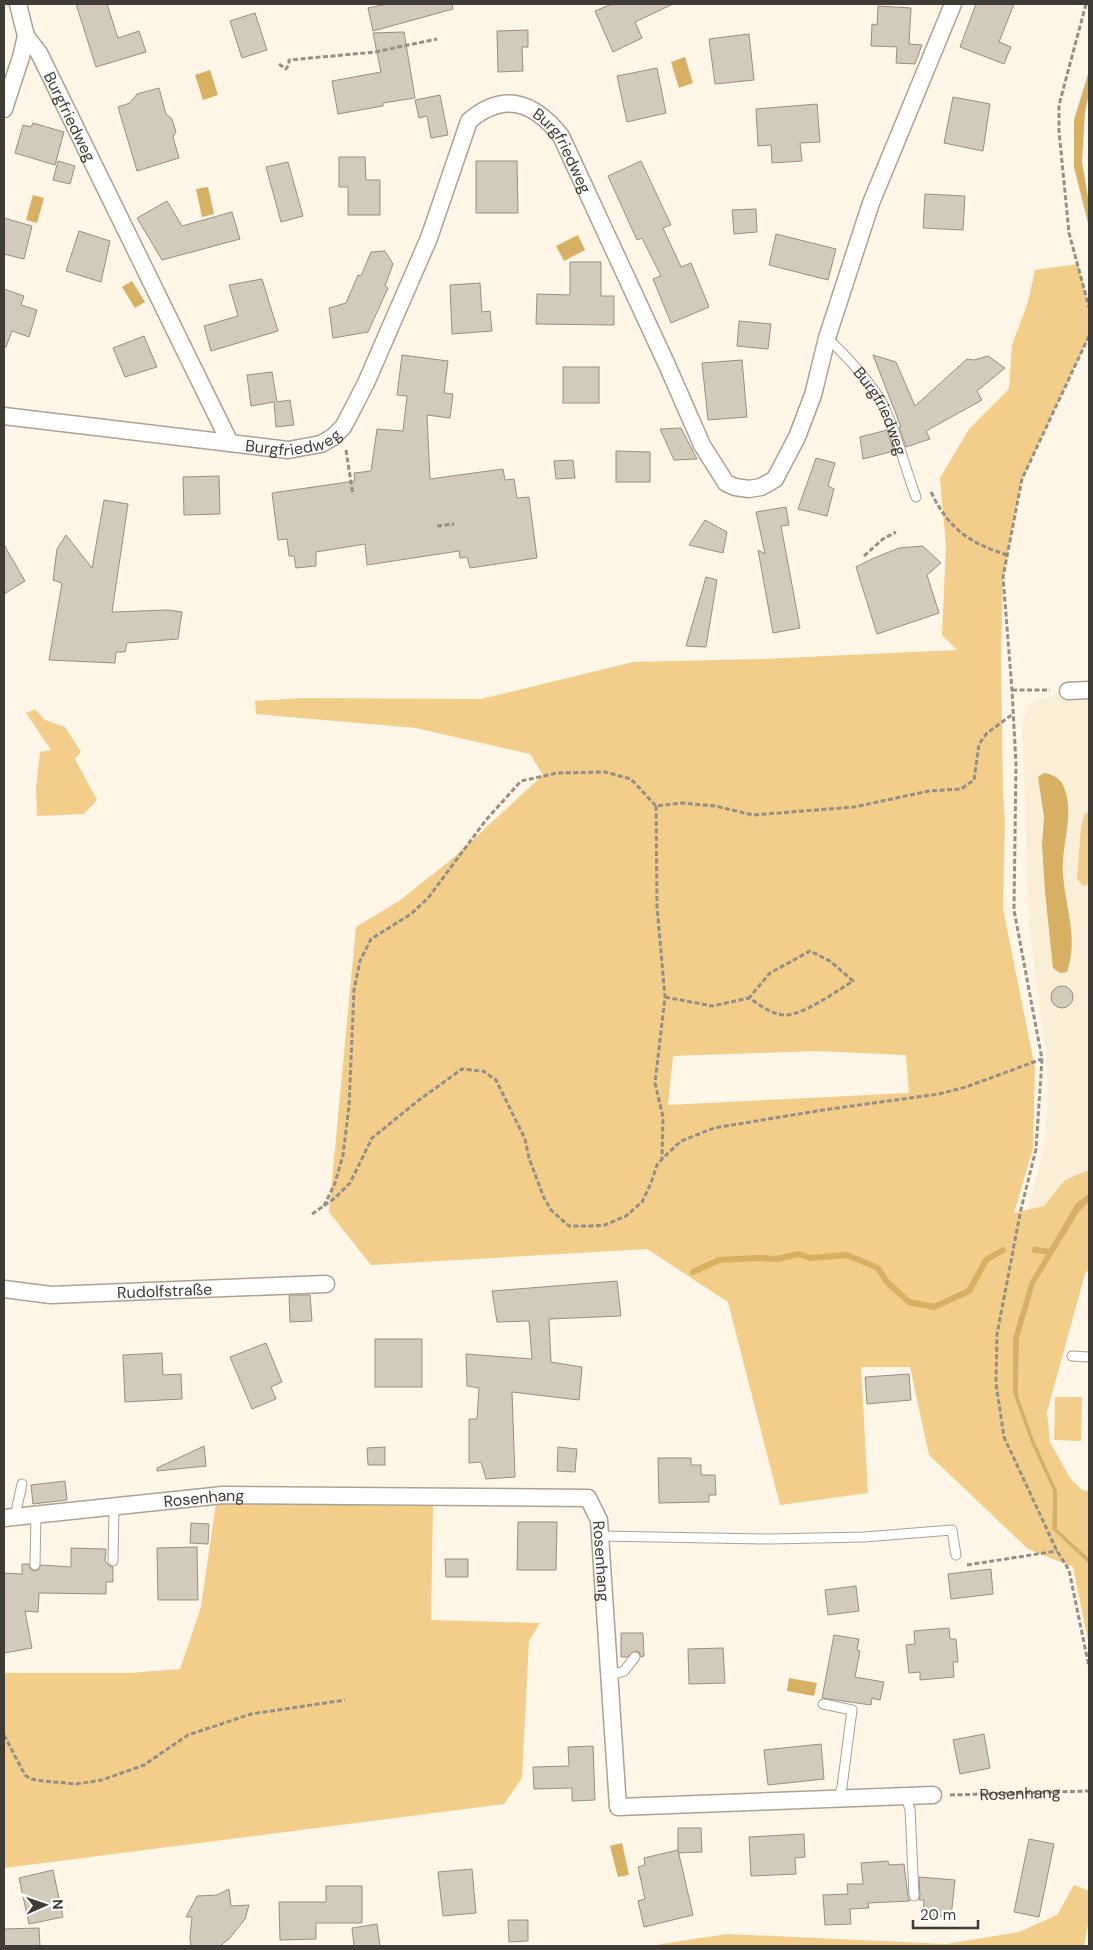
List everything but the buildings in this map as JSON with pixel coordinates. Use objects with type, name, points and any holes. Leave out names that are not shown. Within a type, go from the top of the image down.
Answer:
[{"type":"street","points":[[4,109],[26,36],[18,4]]},
{"type":"street","name":"Burgfriedweg","points":[[4,416],[288,450],[321,444],[333,438],[343,427],[366,383],[429,238],[469,121],[481,111],[497,105],[516,104],[532,108],[542,115],[561,136],[702,445],[726,483],[735,487],[749,489],[761,487],[775,479],[796,437],[813,395],[827,338],[871,203],[953,4]]},
{"type":"street","name":"Burgfriedweg","points":[[26,36],[38,53],[230,443]]},
{"type":"street","points":[[1068,690],[1089,690]]},
{"type":"street","name":"Rudolfstraße","points":[[4,1289],[51,1294],[326,1284]]},
{"type":"street","name":"Rosenhang","points":[[10,1518],[223,1495],[588,1498],[599,1520],[618,1807],[933,1795]]},
{"type":"lane","name":"Burgfriedweg","points":[[827,338],[838,348],[879,398],[885,409],[916,497]]},
{"type":"lane","points":[[1072,1356],[1089,1358]]},
{"type":"lane","points":[[10,1518],[16,1507],[22,1484]]},
{"type":"lane","points":[[113,1561],[114,1507]]},
{"type":"lane","points":[[35,1565],[36,1515]]},
{"type":"lane","points":[[600,1536],[770,1539],[864,1537],[952,1530],[956,1556]]},
{"type":"lane","points":[[609,1676],[624,1671],[635,1657]]},
{"type":"lane","points":[[823,1704],[852,1710],[842,1787],[838,1799]]},
{"type":"lane","points":[[905,1796],[910,1809],[914,1896]]},
{"type":"path","points":[[1086,4],[1059,105],[1059,131],[1069,233],[1089,307]]},
{"type":"path","points":[[279,64],[286,69],[289,60],[375,52],[437,39]]},
{"type":"path","points":[[1089,336],[1022,479],[1002,577],[1012,690],[1016,764],[1014,910],[1042,1059],[1036,1149],[1021,1209],[997,1334],[996,1384],[1004,1437],[1057,1551],[1069,1570],[1089,1667]]},
{"type":"path","points":[[343,427],[353,495]]},
{"type":"path","points":[[916,497],[931,490],[942,512],[960,533],[974,542],[1007,554]]},
{"type":"path","points":[[437,526],[454,524]]},
{"type":"path","points":[[864,556],[883,539],[896,532]]},
{"type":"path","points":[[1012,690],[1068,690]]},
{"type":"path","points":[[656,806],[682,803],[715,806],[753,814],[854,807],[929,791],[961,789],[974,780],[979,744],[987,733],[1013,714]]},
{"type":"path","points":[[324,1206],[335,1184],[343,1155],[349,1106],[354,990],[360,962],[371,939],[411,914],[428,898],[486,820],[521,781],[557,773],[605,772],[631,779],[656,806],[657,907],[665,997],[655,1083],[663,1117],[662,1159]]},
{"type":"path","points":[[665,997],[712,1006],[750,998],[770,974],[810,951],[830,961],[853,981],[799,1012],[785,1015],[767,1010],[750,998]]},
{"type":"path","points":[[312,1214],[336,1198],[350,1183],[372,1138],[418,1100],[462,1069],[483,1071],[496,1080],[525,1139],[529,1158],[544,1198],[551,1210],[569,1226],[605,1226],[626,1216],[642,1202],[657,1165],[681,1141],[714,1128],[823,1110],[940,1094],[1042,1059]]},
{"type":"path","points":[[956,1556],[965,1556],[967,1565],[1057,1551]]},
{"type":"path","points":[[4,1735],[26,1775],[44,1781],[76,1784],[102,1780],[144,1764],[188,1735],[251,1714],[345,1700]]},
{"type":"path","name":"Rosenhang","points":[[950,1795],[1089,1791]]},
{"type":"shaded area","points":[[685,57],[693,83],[679,88],[671,62]]},
{"type":"shaded area","points":[[210,70],[218,95],[203,100],[195,75]]},
{"type":"shaded area","points":[[1089,71],[1089,93],[1085,112],[1082,162],[1089,203],[1089,227],[1074,167],[1074,120]]},
{"type":"shaded area","points":[[208,187],[214,214],[202,217],[196,189]]},
{"type":"shaded area","points":[[33,195],[44,198],[37,223],[26,220]]},
{"type":"shaded area","points":[[578,235],[585,250],[564,261],[556,246]]},
{"type":"shaded area","points":[[1078,264],[1089,307],[1089,336],[1022,479],[1003,577],[1001,661],[1005,821],[1003,909],[1035,1068],[1033,1149],[1014,1213],[1044,1206],[1065,1180],[1089,1170],[1089,1193],[1076,1203],[1029,1283],[1013,1338],[1013,1393],[1031,1443],[1053,1491],[1052,1529],[1089,1564],[1089,1646],[1073,1567],[1028,1549],[929,1455],[910,1367],[861,1367],[868,1493],[780,1505],[728,1302],[647,1249],[371,1265],[329,1212],[356,927],[399,901],[452,859],[543,775],[530,754],[416,728],[256,714],[255,701],[301,698],[481,699],[633,662],[762,659],[957,650],[942,635],[946,546],[940,478],[969,429],[1009,389],[1012,345],[1028,302],[1035,270]],"holes":[[[816,1051],[906,1055],[909,1093],[668,1105],[673,1056]]]},
{"type":"shaded area","points":[[132,281],[145,302],[135,308],[122,287]]},
{"type":"shaded area","points":[[1068,691],[1075,698],[1089,699],[1089,1170],[1065,1180],[1044,1206],[1027,1210],[1043,1154],[1048,1105],[1046,1048],[1029,924],[1022,725],[1028,706],[1034,701]]},
{"type":"shaded area","points":[[35,709],[45,720],[65,727],[81,752],[75,759],[97,800],[84,814],[37,816],[36,788],[40,752],[51,750],[26,713]]},
{"type":"shaded area","points":[[1044,773],[1060,780],[1067,796],[1068,807],[1063,873],[1072,947],[1067,972],[1060,973],[1053,968],[1045,892],[1042,845],[1044,817],[1038,777]]},
{"type":"shaded area","points":[[1085,813],[1089,813],[1089,885],[1083,886],[1077,879],[1081,827]]},
{"type":"shaded area","points":[[1089,1193],[1089,1202],[1079,1212],[1035,1284],[1019,1339],[1018,1395],[1034,1440],[1057,1490],[1057,1529],[1089,1558],[1089,1564],[1052,1529],[1053,1491],[1031,1443],[1013,1393],[1013,1338],[1029,1283],[1076,1203]]},
{"type":"shaded area","points":[[1089,1202],[1089,1269],[1085,1274],[1047,1412],[1050,1442],[1070,1478],[1082,1490],[1089,1491],[1089,1558],[1057,1529],[1057,1490],[1034,1440],[1018,1395],[1019,1339],[1035,1284],[1079,1212]]},
{"type":"shaded area","points":[[1055,1397],[1082,1397],[1081,1441],[1054,1440]]},
{"type":"shaded area","points":[[216,1503],[433,1506],[431,1620],[540,1623],[529,1641],[522,1778],[504,1804],[4,1868],[4,1673],[130,1673],[180,1669],[201,1607]]},
{"type":"shaded area","points":[[789,1678],[817,1683],[814,1696],[787,1691]]},
{"type":"shaded area","points":[[622,1843],[629,1875],[618,1877],[610,1846]]},
{"type":"shaded area","points":[[1074,1885],[1089,1891],[1089,1919],[1084,1946],[649,1946],[727,1934],[946,1944],[1019,1932],[1057,1915]]},
{"type":"waterway","points":[[693,1272],[719,1260],[777,1259],[799,1254],[810,1258],[847,1255],[878,1268],[887,1282],[909,1302],[934,1307],[969,1291],[986,1260],[1003,1250]]},
{"type":"waterway","points":[[1035,1250],[1051,1252]]}]
